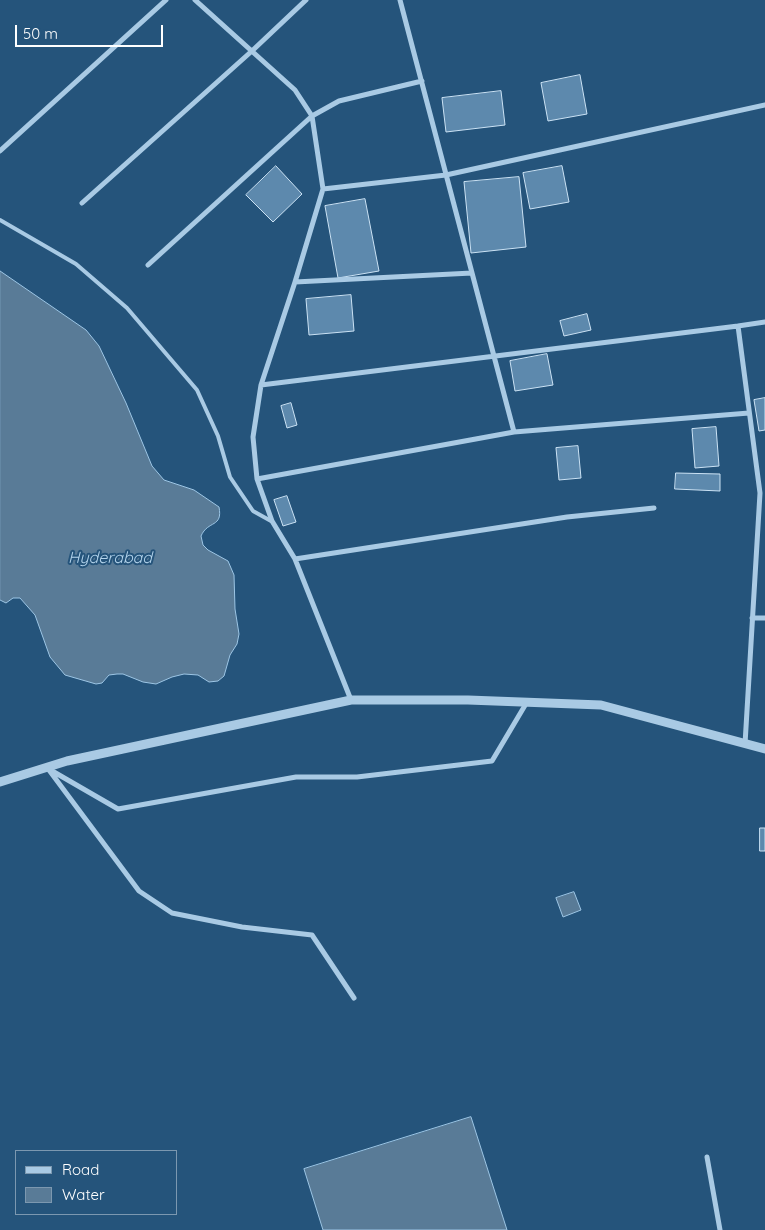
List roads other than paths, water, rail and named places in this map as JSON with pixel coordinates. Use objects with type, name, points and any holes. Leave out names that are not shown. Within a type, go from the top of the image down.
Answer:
[{"type":"street","points":[[0,151],[166,0]]},
{"type":"street","points":[[195,0],[253,50],[295,90],[312,116],[323,188],[261,386],[253,437],[257,479],[272,521],[295,559],[351,700]]},
{"type":"street","points":[[82,203],[306,0]]},
{"type":"street","points":[[400,0],[514,432]]},
{"type":"street","points":[[148,265],[312,116],[339,100],[422,81]]},
{"type":"street","points":[[323,188],[446,175],[765,105]]},
{"type":"street","points":[[295,282],[472,273]]},
{"type":"street","points":[[261,386],[765,322]]},
{"type":"street","points":[[738,326],[760,493],[745,744]]},
{"type":"street","points":[[257,479],[514,432],[749,413]]},
{"type":"street","points":[[295,559],[567,517],[654,508]]},
{"type":"street","points":[[752,618],[765,618]]},
{"type":"street","points":[[0,782],[67,761],[351,700],[468,700],[601,705],[765,748]]},
{"type":"street","points":[[47,767],[118,809],[296,777],[357,777],[492,761],[527,702]]},
{"type":"street","points":[[47,767],[139,891],[172,912],[242,927],[312,935],[354,998]]},
{"type":"street","points":[[707,1157],[720,1230]]},
{"type":"lane","points":[[0,220],[76,264],[127,308],[196,390],[218,436],[230,477],[253,511],[272,521]]},
{"type":"water","name":"Hyderabad","points":[[0,271],[86,330],[99,346],[126,403],[152,466],[164,480],[194,490],[219,507],[219,518],[201,536],[203,545],[208,550],[228,561],[234,575],[235,609],[239,634],[224,676],[218,681],[209,682],[198,675],[184,674],[156,684],[117,674],[109,675],[102,683],[96,684],[65,675],[50,657],[35,615],[20,598],[13,598],[6,603],[0,600]]},
{"type":"water","points":[[574,892],[581,910],[563,917],[556,898]]},
{"type":"water","points":[[471,1117],[507,1230],[323,1230],[304,1169]]}]
